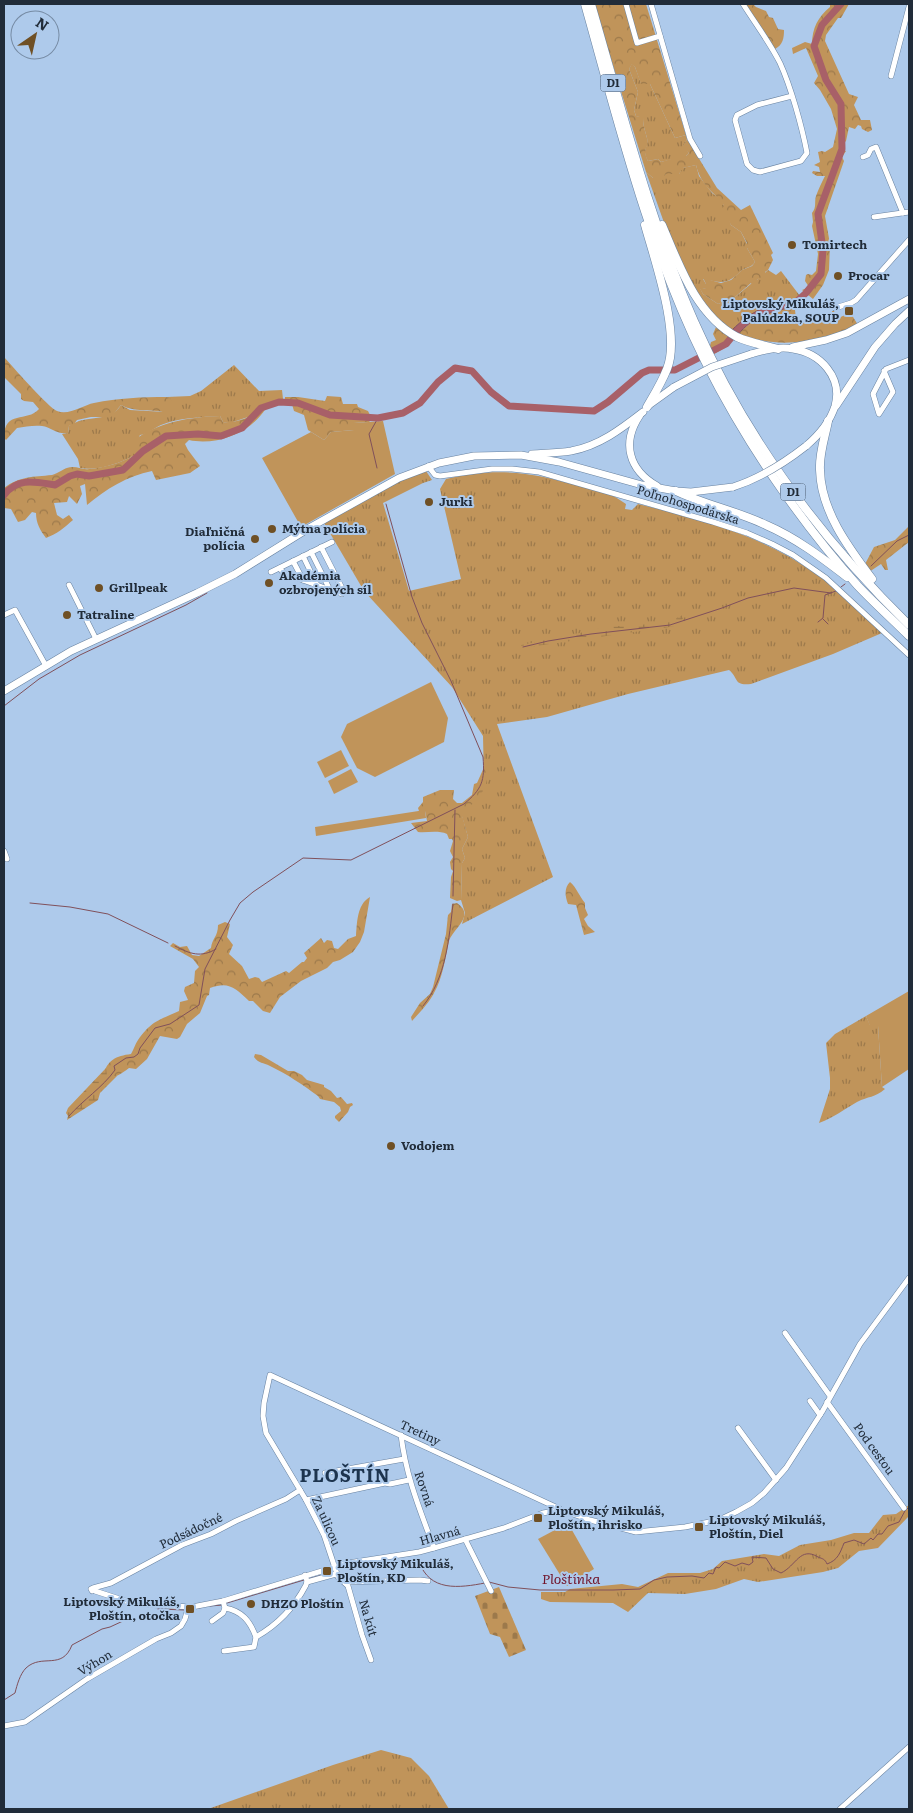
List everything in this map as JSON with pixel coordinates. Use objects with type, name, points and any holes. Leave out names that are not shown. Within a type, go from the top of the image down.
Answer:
[{"type":"highway","name":"D1","points":[[584,4],[642,204],[675,293],[747,436],[783,491],[858,586],[909,636]]},
{"type":"highway","name":"D1","points":[[591,4],[636,162],[662,239],[703,348]]},
{"type":"highway","points":[[636,162],[682,271],[701,304],[719,325],[738,337],[750,342],[778,348]]},
{"type":"highway","points":[[642,204],[644,220],[671,333],[671,348],[667,369],[645,409]]},
{"type":"highway","name":"D1","points":[[709,361],[790,488],[822,532],[909,624]]},
{"type":"highway","points":[[828,421],[820,468],[821,486],[826,502],[852,551],[893,609]]},
{"type":"highway","points":[[676,491],[777,530],[821,557],[858,586]]},
{"type":"main road","points":[[4,691],[71,651],[197,593],[246,567],[309,528],[387,484],[428,466],[474,456],[522,455],[584,448],[612,435],[674,387],[712,367],[751,354],[826,340],[847,333],[909,299]]},
{"type":"main road","points":[[522,455],[559,462],[642,485],[676,491],[696,492],[733,486],[750,481],[772,471],[819,434],[875,347],[909,311]]},
{"type":"main road","points":[[789,348],[810,354],[828,368],[833,376],[836,391],[834,408]]},
{"type":"main road","points":[[645,409],[634,425],[631,435],[630,454],[640,473],[660,487]]},
{"type":"street","points":[[626,4],[637,43],[660,36]]},
{"type":"street","points":[[651,4],[690,139],[700,156]]},
{"type":"street","points":[[743,4],[786,76],[792,96],[806,150],[806,156],[802,161],[760,172],[753,170],[747,164],[735,120],[737,115],[757,105],[792,96]]},
{"type":"street","points":[[891,76],[909,7]]},
{"type":"street","points":[[863,157],[876,147],[906,212],[874,217]]},
{"type":"street","points":[[835,308],[856,300],[909,240]]},
{"type":"street","points":[[884,371],[893,392],[879,414],[873,394],[884,371],[888,367],[909,360]]},
{"type":"street","name":"Poľnohospodárska","points":[[428,466],[434,474],[440,476],[492,468],[539,472],[755,536],[789,553],[820,574],[909,655]]},
{"type":"street","points":[[271,572],[332,542]]},
{"type":"street","points":[[280,568],[283,573],[342,594],[344,592],[321,547]]},
{"type":"street","points":[[311,552],[328,588]]},
{"type":"street","points":[[303,556],[317,586]]},
{"type":"street","points":[[293,561],[303,580]]},
{"type":"street","points":[[328,588],[339,582]]},
{"type":"street","points":[[69,585],[96,639]]},
{"type":"street","points":[[4,615],[15,610],[46,666]]},
{"type":"street","points":[[4,851],[7,859]]},
{"type":"street","name":"Tretiny","points":[[270,1375],[561,1510],[632,1532],[686,1528],[719,1520],[736,1512],[764,1493],[776,1480],[786,1468],[820,1415],[863,1339],[909,1278]]},
{"type":"street","points":[[785,1332],[830,1396]]},
{"type":"street","name":"Za ulicou","points":[[270,1375],[263,1416],[266,1433],[324,1534],[334,1570]]},
{"type":"street","points":[[810,1401],[820,1415]]},
{"type":"street","name":"Pod cestou","points":[[827,1402],[904,1508]]},
{"type":"street","points":[[738,1428],[776,1480]]},
{"type":"street","name":"Rovná","points":[[401,1435],[409,1480],[434,1548]]},
{"type":"street","points":[[325,1473],[404,1459]]},
{"type":"street","points":[[306,1500],[385,1483],[390,1484],[409,1480]]},
{"type":"street","name":"Podsádočné","points":[[94,1591],[91,1589],[110,1583],[182,1545],[211,1534],[286,1499],[300,1490]]},
{"type":"street","name":"Hlavná","points":[[94,1591],[135,1604],[190,1608],[224,1604],[334,1570],[434,1548],[549,1512],[561,1510]]},
{"type":"street","points":[[465,1539],[491,1591]]},
{"type":"street","points":[[256,1637],[272,1627],[291,1609],[306,1579],[334,1570],[339,1580],[344,1582],[428,1581]]},
{"type":"street","name":"Na kút","points":[[344,1582],[349,1588],[360,1631],[371,1660]]},
{"type":"street","points":[[212,1621],[223,1612],[224,1604],[242,1614],[250,1624],[256,1637],[255,1644],[251,1648],[224,1651]]},
{"type":"street","name":"Výhon","points":[[4,1726],[25,1722],[87,1679],[156,1639],[171,1633],[181,1626],[190,1608]]},
{"type":"street","points":[[840,1809],[909,1746]]},
{"type":"green space","points":[[594,4],[646,4],[686,135],[675,138],[650,84],[641,84],[635,67],[632,64],[629,69],[638,92],[634,110],[636,116],[643,117],[648,141],[645,150],[646,156],[648,161],[658,159],[661,162],[671,159],[674,153],[686,156],[689,153],[682,148],[687,139],[717,188],[741,210],[750,205],[773,253],[771,255],[773,260],[765,272],[765,280],[763,281],[760,278],[757,280],[758,286],[754,288],[751,283],[734,298],[718,304],[703,294],[699,287],[706,289],[703,278],[721,283],[731,280],[755,262],[741,232],[731,225],[722,209],[724,206],[703,182],[696,165],[683,168],[679,174],[666,174],[661,179],[653,178],[646,172]]},
{"type":"green space","points":[[745,4],[753,4],[766,11],[769,17],[773,18],[778,29],[784,30],[784,36],[778,47],[775,49]]},
{"type":"green space","points":[[830,4],[849,4],[841,18],[838,18],[826,35],[825,41],[849,94],[858,97],[854,105],[861,120],[870,120],[872,130],[868,132],[858,125],[855,129],[849,127],[846,141],[840,147],[840,149],[846,151],[842,157],[844,161],[825,216],[830,244],[829,270],[823,285],[813,299],[802,290],[809,287],[805,281],[806,275],[812,275],[816,271],[818,254],[812,226],[812,213],[815,207],[816,196],[825,176],[817,176],[812,173],[813,171],[820,172],[819,167],[814,165],[820,162],[818,152],[825,152],[833,147],[837,129],[831,109],[814,83],[818,76],[806,48],[793,54],[792,48],[805,42],[812,44],[816,23],[830,7]]},
{"type":"green space","points":[[632,63],[641,83],[650,84],[675,138],[686,135],[687,139],[683,147],[689,153],[686,156],[661,162],[658,159],[648,161],[645,153],[647,138],[643,118],[636,116],[634,110],[638,92],[629,69]]},
{"type":"green space","points":[[696,165],[699,176],[712,193],[722,200],[731,225],[741,232],[755,262],[728,281],[720,282],[703,279],[706,289],[700,288],[703,294],[718,304],[734,298],[752,283],[757,285],[757,280],[768,270],[776,275],[781,271],[800,296],[788,303],[761,309],[747,317],[732,330],[721,323],[699,298],[667,231],[646,172],[653,178],[666,174],[679,174],[682,168]]},
{"type":"green space","points":[[804,299],[813,305],[808,308],[795,310],[796,319],[800,323],[833,320],[832,311],[834,311],[839,318],[850,312],[858,325],[828,336],[799,342],[769,342],[738,334],[760,316],[789,307]]},
{"type":"green space","points":[[716,327],[731,337],[727,342],[730,345],[714,354],[710,346],[711,342],[716,340],[713,334]]},
{"type":"green space","points":[[4,357],[39,395],[57,411],[71,411],[90,404],[112,400],[167,397],[171,399],[172,415],[160,411],[127,408],[121,405],[111,417],[91,417],[77,420],[69,426],[68,433],[61,433],[42,426],[29,426],[17,428],[6,440],[4,438],[5,429],[8,423],[34,413],[39,409],[33,402],[21,399],[21,394],[4,377]]},
{"type":"green space","points":[[234,365],[259,391],[282,390],[283,399],[261,405],[251,416],[230,423],[223,422],[220,416],[182,419],[161,425],[140,435],[134,446],[133,456],[121,462],[100,468],[80,468],[78,459],[62,434],[68,433],[69,426],[76,422],[104,417],[116,411],[121,405],[130,410],[166,412],[171,400],[167,397],[190,396],[201,391]]},
{"type":"green space","points":[[327,396],[341,397],[343,404],[357,404],[358,407],[368,411],[372,419],[369,422],[354,423],[354,430],[331,432],[324,440],[308,430],[304,415],[294,411],[291,401],[285,400],[285,397],[298,397],[325,401]]},
{"type":"green space","points":[[261,405],[266,408],[259,417],[242,431],[232,436],[210,441],[189,440],[185,444],[200,466],[190,473],[156,480],[152,471],[143,473],[117,484],[87,505],[85,484],[80,486],[82,494],[77,504],[69,496],[67,502],[54,503],[57,515],[63,519],[69,515],[73,520],[64,528],[46,538],[39,526],[36,513],[32,512],[25,520],[18,522],[11,509],[4,508],[4,488],[16,481],[52,475],[70,467],[87,469],[112,465],[133,456],[133,441],[153,429],[185,419],[220,416],[223,422],[238,421],[249,416]]},
{"type":"green space","points":[[383,421],[395,474],[301,527],[262,458],[311,432],[324,440],[331,432],[354,430],[354,423]]},
{"type":"green space","points":[[426,471],[432,480],[383,503],[409,591],[461,579],[440,489],[446,479],[480,473],[529,474],[605,493],[626,504],[625,509],[632,510],[638,504],[731,530],[753,539],[775,549],[816,574],[842,595],[882,633],[833,654],[751,684],[739,683],[729,670],[628,694],[547,717],[497,724],[553,877],[462,924],[465,913],[461,900],[462,863],[465,858],[462,849],[468,837],[461,813],[484,781],[483,736],[452,687],[364,591],[324,523],[402,480]]},
{"type":"green space","points":[[909,526],[909,542],[886,560],[888,570],[885,570],[881,564],[869,572],[864,566],[874,547],[895,540]]},
{"type":"green space","points":[[685,614],[682,620],[690,624],[522,648],[521,645],[603,627],[652,624],[672,620]]},
{"type":"green space","points":[[431,682],[448,718],[444,742],[375,777],[357,768],[341,737],[347,724]]},
{"type":"green space","points":[[341,750],[349,766],[325,778],[317,762]]},
{"type":"green space","points":[[485,765],[488,768],[484,789],[462,815],[468,837],[462,849],[465,858],[462,863],[461,900],[457,901],[450,898],[453,871],[450,862],[453,857],[450,851],[452,839],[449,839],[447,834],[444,833],[418,832],[411,823],[427,821],[425,811],[419,811],[418,808],[423,802],[423,797],[440,790],[454,790],[453,799],[457,803],[462,803],[472,795],[474,784],[477,783]]},
{"type":"green space","points":[[351,769],[358,782],[334,794],[328,781]]},
{"type":"green space","points":[[425,810],[426,818],[316,836],[315,827]]},
{"type":"green space","points":[[570,882],[585,903],[588,915],[584,919],[595,932],[584,935],[576,905],[568,904],[566,892]]},
{"type":"green space","points":[[370,897],[364,932],[353,952],[301,981],[280,997],[270,1013],[263,1011],[253,1001],[249,1001],[240,992],[231,987],[222,985],[210,988],[209,995],[200,1013],[187,1024],[180,1037],[177,1039],[160,1036],[147,1059],[136,1069],[129,1068],[121,1074],[112,1077],[105,1078],[103,1076],[107,1066],[113,1060],[131,1054],[137,1042],[148,1028],[157,1021],[179,1011],[180,1002],[188,1000],[184,991],[185,987],[194,983],[195,971],[199,967],[193,959],[170,946],[173,943],[180,947],[187,946],[192,955],[199,956],[211,948],[218,925],[225,922],[230,924],[227,937],[233,945],[229,954],[242,966],[249,979],[255,977],[259,978],[262,982],[286,971],[289,973],[304,962],[307,958],[304,953],[321,938],[324,943],[327,940],[332,941],[334,948],[338,949],[348,939],[356,936],[360,909],[362,904]]},
{"type":"green space","points":[[457,903],[462,908],[464,917],[449,941],[440,981],[430,1000],[412,1021],[411,1017],[420,1003],[430,994],[433,987],[446,934],[448,915],[451,912],[452,904]]},
{"type":"green space","points":[[909,991],[909,1069],[882,1087],[878,1026],[870,1026],[866,1016]]},
{"type":"green space","points":[[866,1016],[870,1025],[878,1026],[882,1087],[885,1089],[819,1123],[830,1089],[826,1043],[835,1034]]},
{"type":"green space","points":[[255,1054],[261,1055],[288,1071],[294,1071],[302,1075],[307,1080],[324,1085],[337,1098],[341,1097],[347,1104],[352,1103],[353,1105],[339,1122],[335,1116],[341,1111],[340,1107],[334,1102],[320,1099],[289,1076],[258,1061],[254,1057]]},
{"type":"green space","points":[[106,1068],[107,1076],[117,1076],[100,1093],[98,1100],[67,1120],[68,1116],[66,1113],[68,1108]]},
{"type":"green space","points":[[909,1505],[909,1516],[878,1548],[859,1551],[838,1568],[823,1572],[758,1582],[744,1579],[716,1589],[685,1594],[648,1593],[628,1612],[613,1603],[550,1602],[541,1599],[541,1592],[565,1592],[570,1589],[622,1584],[638,1587],[668,1573],[700,1573],[713,1569],[722,1561],[764,1554],[779,1556],[800,1545],[831,1540],[854,1533],[869,1533],[883,1515],[896,1514]]},
{"type":"green space","points":[[568,1523],[594,1569],[567,1586],[538,1539]]},
{"type":"green space","points":[[499,1587],[526,1650],[509,1657],[500,1637],[490,1634],[475,1596]]},
{"type":"green space","points":[[381,1750],[411,1758],[429,1776],[449,1809],[208,1809],[333,1765]]},
{"type":"shaded area","points":[[800,296],[804,299],[789,307],[757,318],[738,334],[732,330],[747,317],[765,307],[788,303]]},
{"type":"waterway","points":[[796,302],[821,274],[823,250],[818,214],[842,149],[841,104],[826,80],[814,46],[822,25],[841,4]]},
{"type":"waterway","points":[[4,495],[9,489],[21,483],[34,482],[55,485],[77,474],[89,476],[123,470],[143,451],[166,436],[198,434],[221,436],[242,428],[261,408],[279,402],[298,403],[330,415],[378,418],[403,413],[420,403],[438,382],[455,368],[472,371],[491,392],[509,406],[594,411],[608,402],[642,373],[649,370],[675,370],[726,344],[736,332]]},
{"type":"waterway","points":[[377,468],[369,434],[378,418]]},
{"type":"waterway","points":[[69,1116],[110,1076],[115,1070],[114,1066],[126,1058],[134,1057],[138,1054],[140,1048],[155,1028],[170,1024],[199,1005],[205,969],[240,903],[253,892],[303,858],[351,860],[464,804],[475,794],[481,784],[483,778],[483,757],[451,681],[422,623],[412,597],[386,504]]},
{"type":"waterway","points":[[871,566],[897,541],[909,535]]},
{"type":"waterway","points":[[841,587],[845,584]]},
{"type":"waterway","points":[[523,647],[591,634],[670,625],[748,598],[794,588],[831,593]]},
{"type":"waterway","points":[[818,622],[823,618],[825,595],[836,591]]},
{"type":"waterway","points":[[4,706],[39,679],[80,655],[186,605],[207,593]]},
{"type":"waterway","points":[[823,619],[828,624]]},
{"type":"waterway","points":[[453,896],[455,810]]},
{"type":"waterway","points":[[30,903],[70,907],[108,914],[168,943]]},
{"type":"waterway","points":[[423,1006],[431,995],[442,971],[448,944],[453,904]]},
{"type":"waterway","points":[[175,946],[196,954],[211,952],[216,949]]},
{"type":"waterway","name":"Ploštínka","points":[[489,1582],[508,1587],[540,1590],[640,1589],[654,1580],[667,1577],[692,1576],[704,1578],[709,1573],[713,1574],[716,1567],[719,1568],[725,1562],[735,1566],[742,1563],[749,1565],[753,1562],[752,1557],[766,1558],[773,1569],[781,1573],[802,1555],[812,1554],[823,1559],[827,1564],[831,1562],[838,1556],[844,1543],[854,1540],[864,1544],[871,1538],[873,1540],[878,1534],[882,1534],[888,1526],[899,1522],[906,1509],[909,1508]]},
{"type":"waterway","name":"Ploštínka","points":[[337,1570],[355,1565],[414,1560],[419,1561],[424,1571],[437,1583],[455,1586],[485,1583]]},
{"type":"waterway","name":"Ploštínka","points":[[308,1579],[333,1572]]},
{"type":"waterway","name":"Ploštínka","points":[[227,1603],[304,1580]]},
{"type":"waterway","name":"Ploštínka","points":[[210,1606],[223,1605]]},
{"type":"waterway","name":"Ploštínka","points":[[190,1610],[203,1607]]},
{"type":"waterway","name":"Ploštínka","points":[[158,1609],[185,1610]]},
{"type":"waterway","name":"Ploštínka","points":[[4,1700],[15,1693],[22,1673],[32,1664],[57,1660],[68,1653],[72,1645],[102,1629],[123,1621]]},
{"type":"place","name":"Tomirtech","points":[[792,245]]},
{"type":"place","name":"Procar","points":[[838,276]]},
{"type":"place","name":"Liptovský Mikuláš, Palúdzka, SOUP","points":[[849,311]]},
{"type":"place","name":"Jurki","points":[[429,502]]},
{"type":"place","name":"Mýtna polícia","points":[[272,529]]},
{"type":"place","name":"Diaľničná polícia","points":[[255,539]]},
{"type":"place","name":"Akadémia ozbrojených síl","points":[[269,583]]},
{"type":"place","name":"Grillpeak","points":[[99,588]]},
{"type":"place","name":"Tatraline","points":[[67,615]]},
{"type":"place","name":"Vodojem","points":[[391,1146]]},
{"type":"place","name":"Liptovský Mikuláš, Ploštín, ihrisko","points":[[538,1518]]},
{"type":"place","name":"Liptovský Mikuláš, Ploštín, Diel","points":[[699,1527]]},
{"type":"place","name":"Liptovský Mikuláš, Ploštín, KD","points":[[327,1571]]},
{"type":"place","name":"DHZO Ploštín","points":[[251,1604]]},
{"type":"place","name":"Liptovský Mikuláš, Ploštín, otočka","points":[[190,1609]]},
{"type":"district","name":"PLOŠTÍN","points":[[345,1476]]}]
